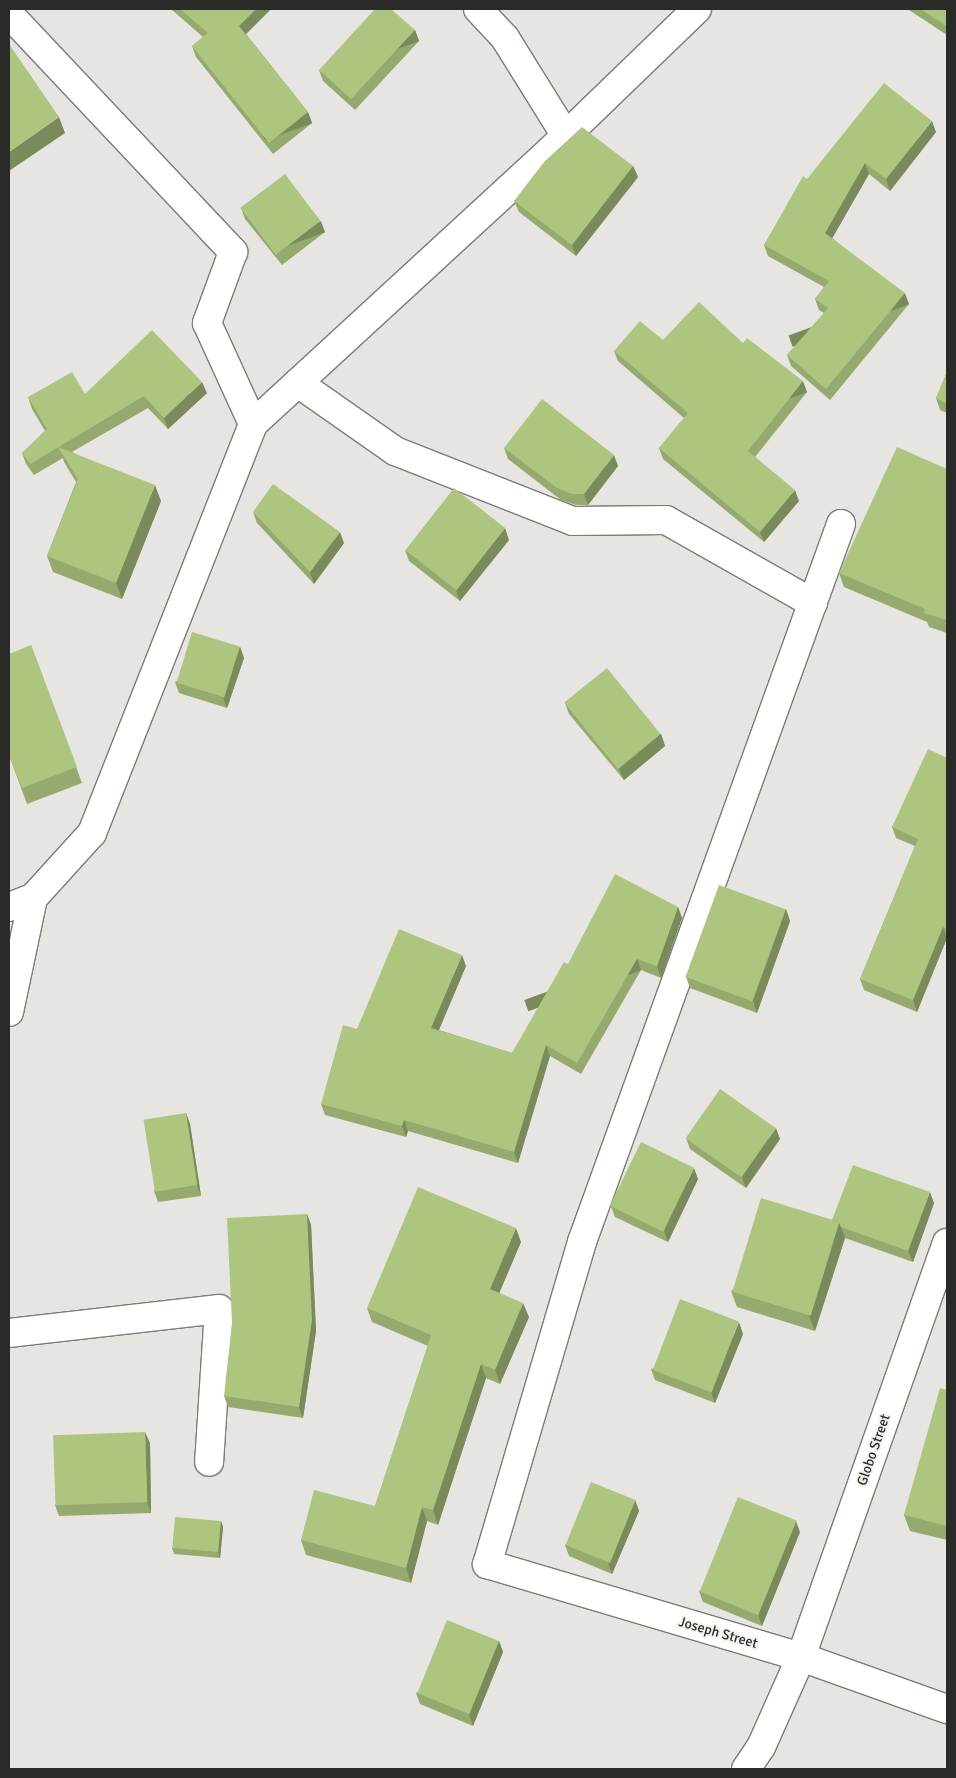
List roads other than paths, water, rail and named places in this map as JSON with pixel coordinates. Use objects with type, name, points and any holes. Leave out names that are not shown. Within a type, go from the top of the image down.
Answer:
[{"type":"street","points":[[478,9],[506,38],[566,136]]},
{"type":"street","points":[[9,1012],[21,903],[92,833],[253,424],[566,136],[697,9]]},
{"type":"street","points":[[9,14],[232,252],[207,323],[253,424]]},
{"type":"street","points":[[298,383],[394,452],[573,521],[666,520],[813,602],[841,524]]},
{"type":"street","name":"Joseph Street","points":[[813,602],[582,1242],[487,1564],[801,1657],[947,1709]]},
{"type":"street","name":"Globo Street","points":[[746,1769],[761,1747],[801,1657],[947,1242]]},
{"type":"street","points":[[9,1333],[219,1309],[209,1462]]}]
